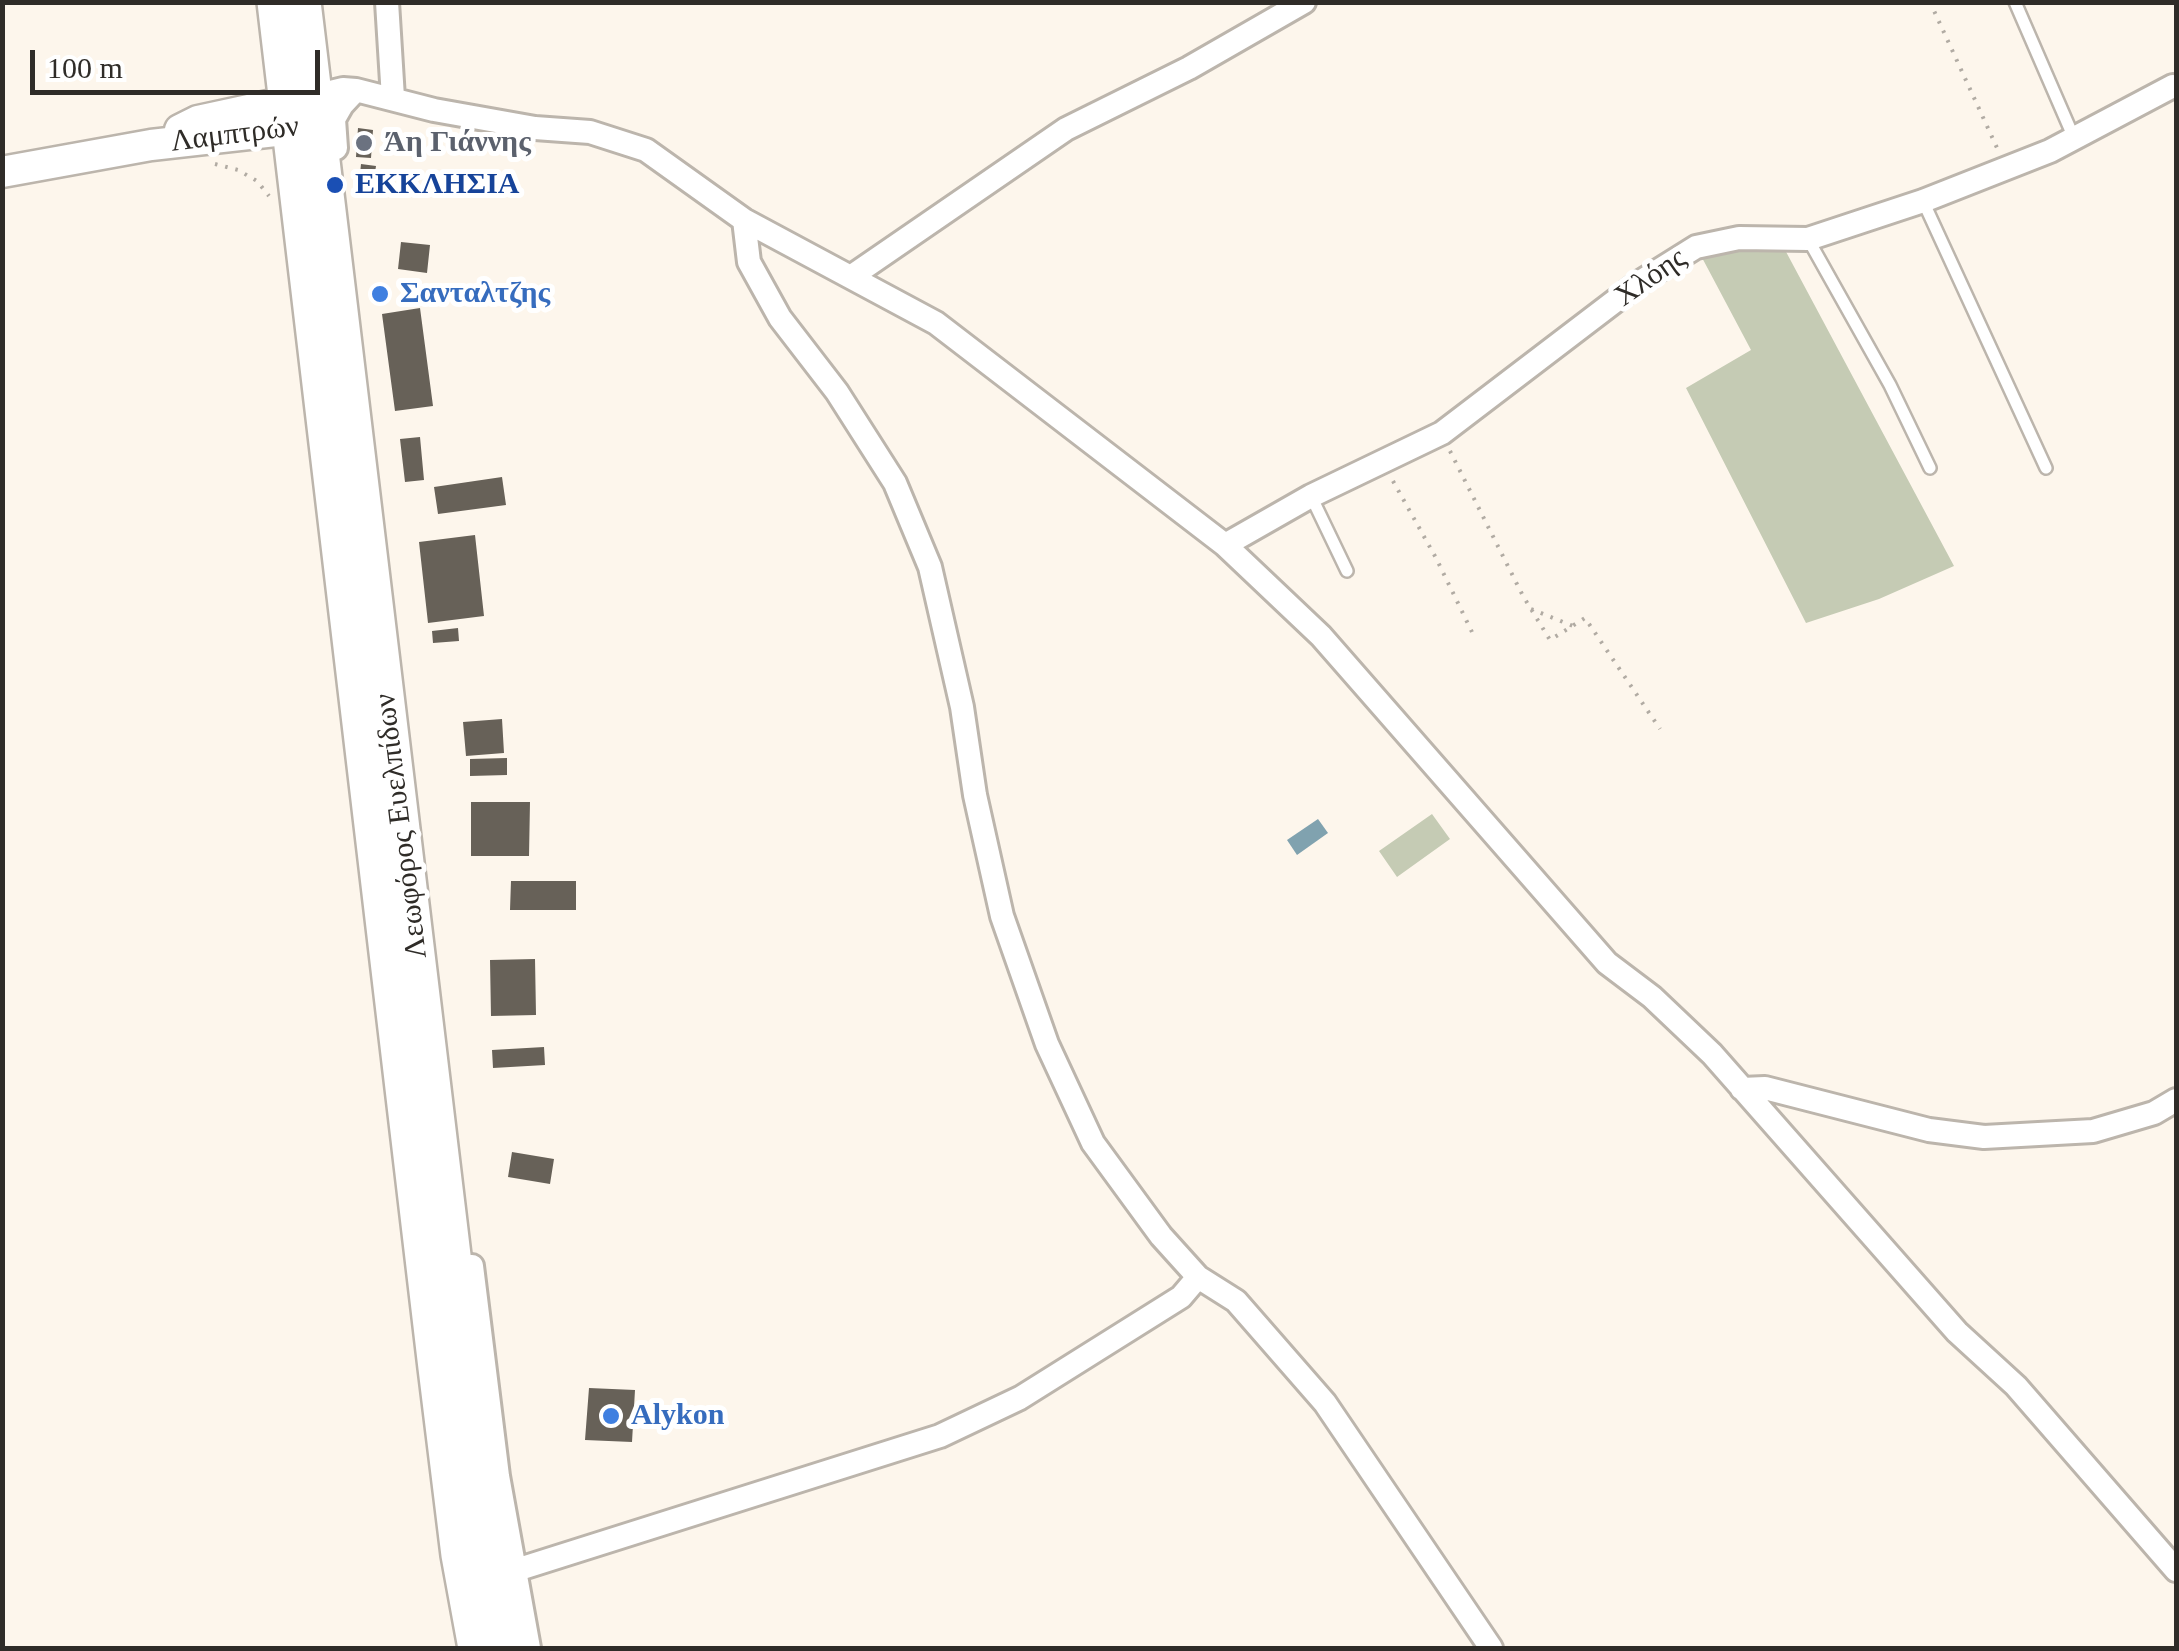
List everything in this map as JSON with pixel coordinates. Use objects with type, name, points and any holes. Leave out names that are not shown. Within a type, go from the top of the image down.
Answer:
[{"type":"main road","name":"Λεωφόρος Ευελπίδων","points":[[274,2],[302,113],[474,1439],[505,1648]]},
{"type":"main road","name":"Λεωφόρος Ευελπίδων","points":[[303,2],[310,51],[302,113],[446,1453],[476,1648]]},
{"type":"street","points":[[310,51],[321,13],[320,2]]},
{"type":"street","points":[[388,2],[393,98]]},
{"type":"street","points":[[852,276],[1066,130],[1190,68],[1304,2]]},
{"type":"street","name":"Χλόης","points":[[1225,545],[1310,496],[1442,433],[1640,282],[1696,246],[1739,238],[1808,240],[2006,168],[2074,138],[2173,86]]},
{"type":"street","points":[[302,113],[343,89],[356,90],[434,110],[611,138],[646,150],[744,220],[936,323],[1225,545],[1322,636],[1607,962],[1712,1054],[1957,1332],[2016,1386],[2168,1544],[2176,1570]]},
{"type":"street","points":[[356,90],[334,119],[334,132],[432,944],[513,1571],[529,1648]]},
{"type":"street","name":"Λαμπτρών","points":[[2,172],[151,145],[198,121],[302,113]]},
{"type":"street","points":[[744,220],[749,262],[780,318],[837,392],[895,483],[930,567],[962,707],[975,794],[1002,916],[1047,1044],[1093,1143],[1161,1236],[1198,1277],[1236,1301],[1325,1402],[1491,1648]]},
{"type":"street","points":[[1742,1089],[1764,1088],[1928,1130],[1984,1137],[2092,1131],[2154,1113],[2176,1100]]},
{"type":"street","points":[[513,1571],[940,1436],[1020,1398],[1181,1297],[1198,1277]]},
{"type":"lane","points":[[2015,2],[2074,138]]},
{"type":"lane","points":[[1923,200],[2046,468]]},
{"type":"lane","points":[[1808,240],[1890,385],[1930,468]]},
{"type":"lane","points":[[1310,496],[1347,570]]},
{"type":"path","points":[[1930,2],[2006,168]]},
{"type":"path","points":[[1442,433],[1550,640],[1585,618],[1660,730]]},
{"type":"path","points":[[1380,460],[1436,558],[1472,632]]},
{"type":"path","points":[[1531,609],[1573,626]]},
{"type":"green space","points":[[1727,243],[1784,248],[1954,566],[1879,599],[1806,623],[1686,388],[1751,350],[1699,252]]},
{"type":"green space","points":[[1432,814],[1450,839],[1397,877],[1379,851]]},
{"type":"water","points":[[1318,819],[1328,833],[1297,855],[1287,840]]},
{"type":"building","name":"Άη Γιάννης","points":[[358,128],[373,130],[371,158],[356,157]]},
{"type":"building","points":[[361,164],[376,166],[373,186],[359,184]]},
{"type":"building","points":[[401,242],[430,245],[427,273],[398,269]]},
{"type":"building","points":[[420,308],[433,406],[395,411],[382,314]]},
{"type":"building","points":[[420,437],[424,480],[405,482],[400,439]]},
{"type":"building","points":[[502,477],[506,505],[438,514],[434,487]]},
{"type":"building","points":[[475,535],[484,616],[428,623],[419,542]]},
{"type":"building","points":[[458,628],[459,641],[433,643],[432,631]]},
{"type":"building","points":[[502,719],[504,753],[466,756],[463,722]]},
{"type":"building","points":[[507,758],[507,775],[470,776],[470,759]]},
{"type":"building","points":[[471,802],[530,802],[529,856],[471,856]]},
{"type":"building","points":[[511,881],[576,881],[576,910],[510,910]]},
{"type":"building","points":[[535,959],[536,1015],[491,1016],[490,960]]},
{"type":"building","points":[[544,1047],[545,1065],[493,1068],[492,1050]]},
{"type":"building","points":[[512,1152],[554,1159],[550,1184],[508,1177]]},
{"type":"building","points":[[589,1388],[635,1390],[632,1442],[585,1440]]},
{"type":"place","name":"Άη Γιάννης","points":[[364,143]]},
{"type":"place","name":"ΕΚΚΛΗΣΙΑ","points":[[335,185]]},
{"type":"place","name":"Σανταλτζης","points":[[380,294]]},
{"type":"place","name":"Alykon","points":[[611,1416]]}]
